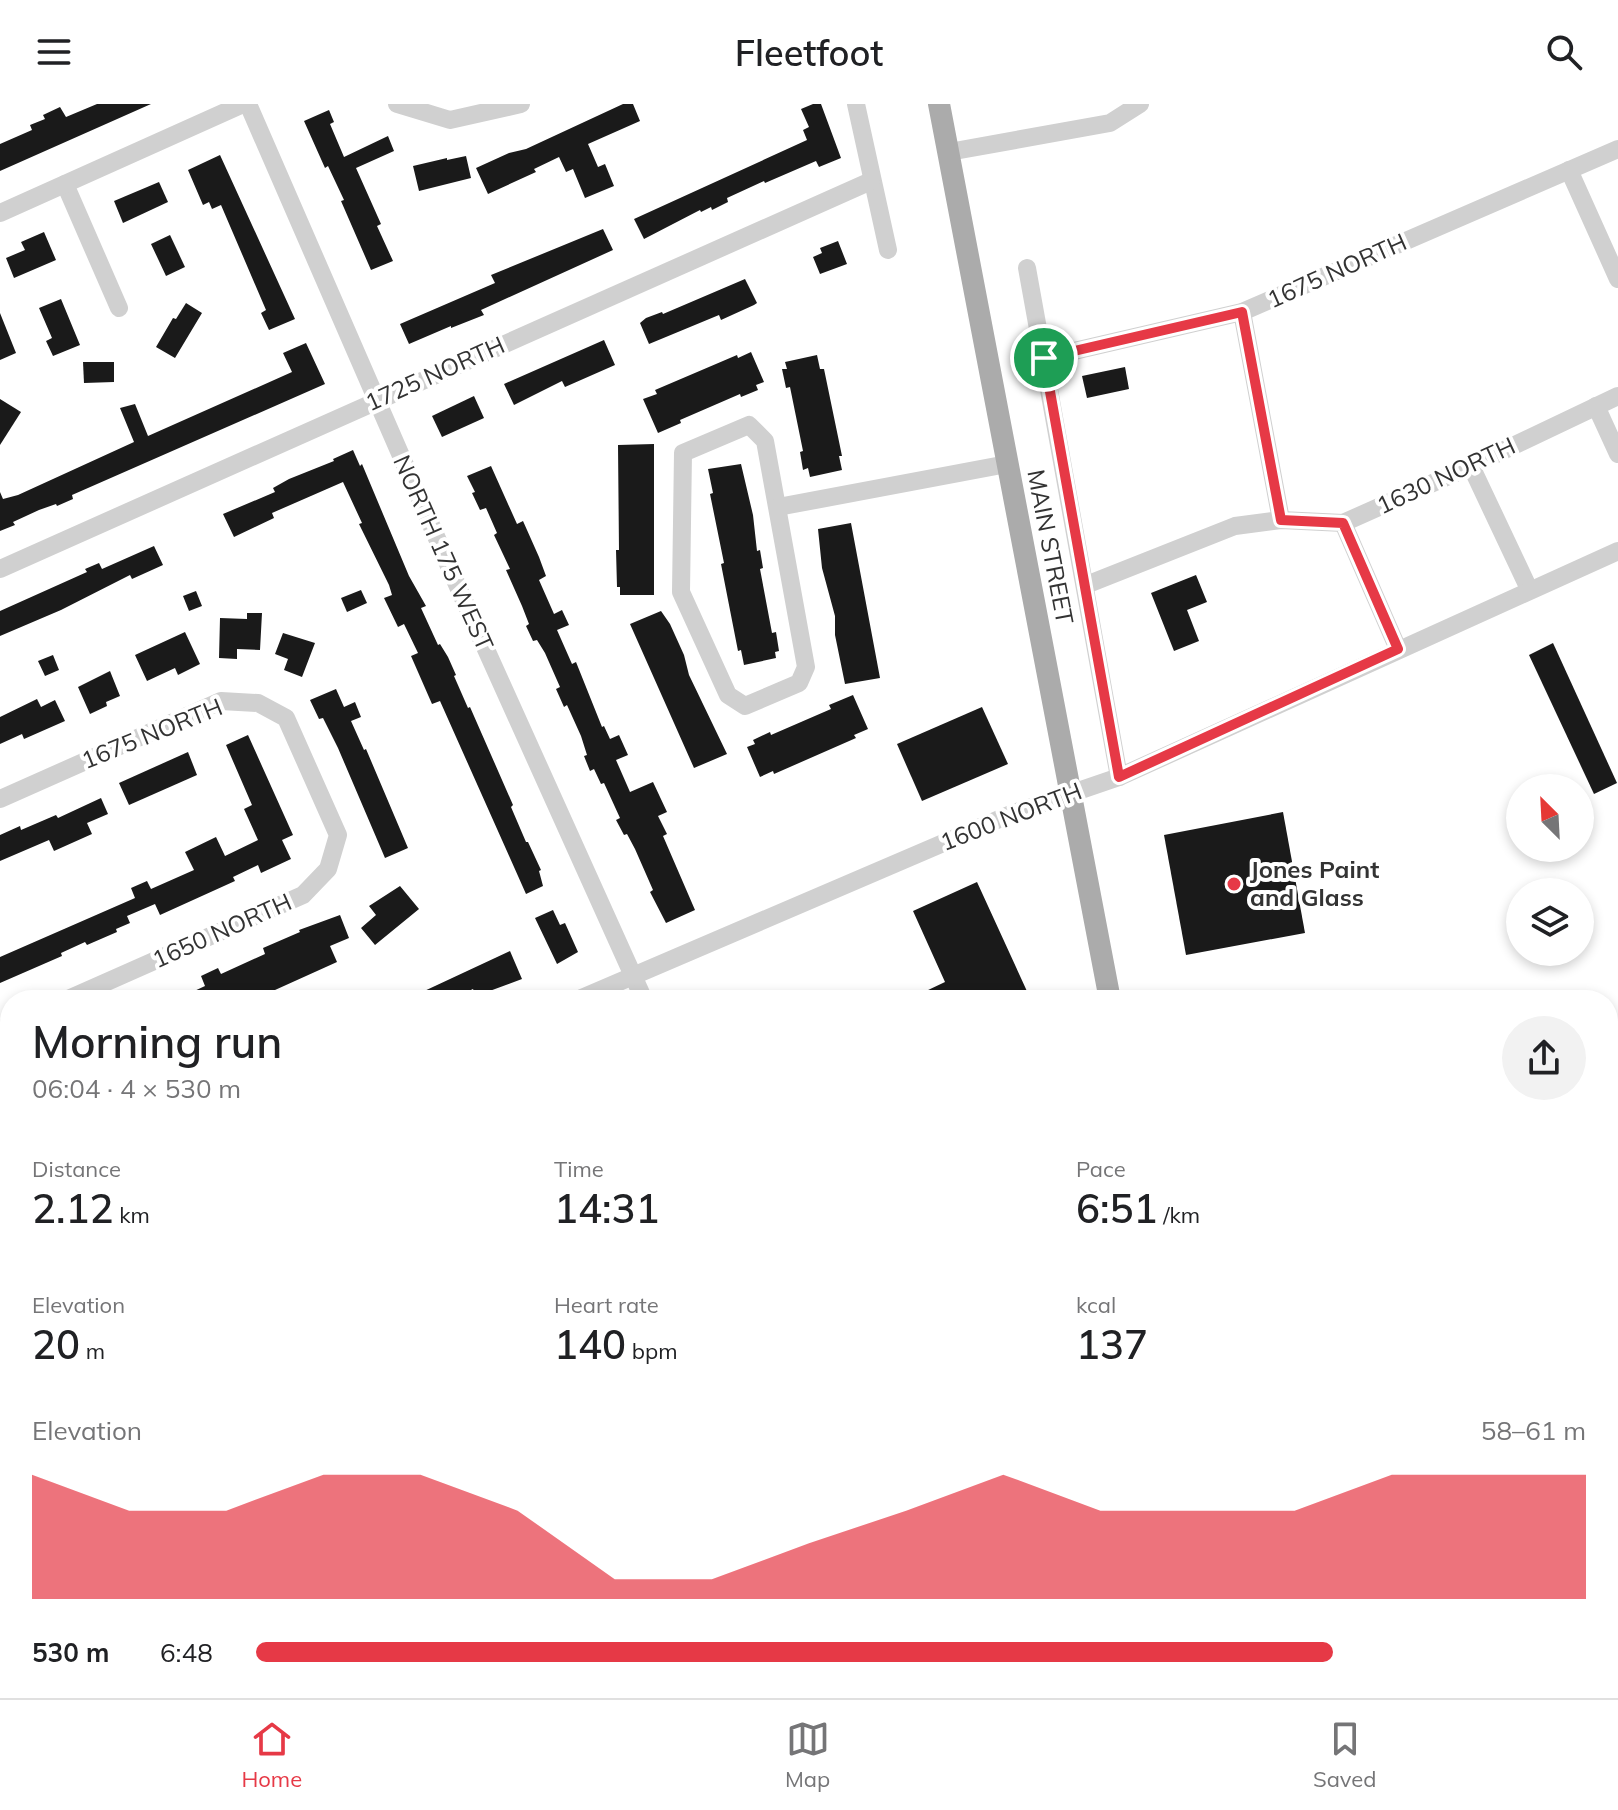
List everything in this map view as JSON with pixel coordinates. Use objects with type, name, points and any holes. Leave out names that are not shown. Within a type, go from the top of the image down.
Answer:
[{"type":"main road","name":"MAIN STREET","points":[[939,104],[1108,990]]},
{"type":"street","points":[[0,213],[246,104]]},
{"type":"street","name":"NORTH 175 WEST","points":[[246,104],[456,583],[640,990]]},
{"type":"street","points":[[397,104],[450,120],[521,104]]},
{"type":"street","points":[[856,104],[888,250]]},
{"type":"street","points":[[1105,104],[1110,123]]},
{"type":"street","points":[[949,152],[1110,123],[1140,104]]},
{"type":"street","name":"1675 NORTH","points":[[1044,358],[1242,312],[1618,149]]},
{"type":"street","points":[[1569,170],[1618,279]]},
{"type":"street","name":"1725 NORTH","points":[[0,569],[871,181]]},
{"type":"street","points":[[65,184],[119,308]]},
{"type":"street","points":[[1027,268],[1119,777]]},
{"type":"street","points":[[1242,312],[1281,520]]},
{"type":"street","name":"1630 NORTH","points":[[1086,585],[1235,526],[1281,520],[1343,523],[1618,396]]},
{"type":"street","points":[[1596,406],[1618,454]]},
{"type":"street","points":[[749,425],[765,441],[778,507],[806,667],[799,683],[745,706],[728,695],[681,592],[683,453],[749,425]]},
{"type":"street","points":[[778,507],[1007,464]]},
{"type":"street","points":[[1471,466],[1529,589]]},
{"type":"street","points":[[1343,523],[1398,649]]},
{"type":"street","name":"1600 NORTH","points":[[600,990],[1011,814],[1119,777],[1618,551]]},
{"type":"street","name":"1675 NORTH","points":[[0,799],[221,701],[258,703],[286,718],[315,781]]},
{"type":"street","name":"1650 NORTH","points":[[89,990],[303,895],[328,869],[338,835],[315,781]]},
{"type":"building","points":[[97,104],[151,104],[0,171],[0,144],[32,130],[30,125],[45,119],[43,115],[60,107],[66,117]]},
{"type":"building","points":[[623,104],[633,104],[640,121],[588,144],[598,167],[605,164],[614,186],[585,198],[573,169],[566,172],[559,157],[534,169],[536,172],[488,194],[476,168],[526,149]]},
{"type":"building","points":[[821,104],[841,158],[819,167],[816,161],[764,181],[727,198],[728,202],[712,210],[711,207],[700,210],[644,239],[634,219],[807,140],[803,130],[809,127],[801,109]]},
{"type":"building","points":[[329,110],[334,122],[330,124],[344,157],[388,136],[394,151],[356,168],[381,224],[377,226],[393,261],[371,270],[341,201],[344,200],[328,166],[325,168],[304,121]]},
{"type":"building","points":[[220,155],[295,319],[269,330],[261,313],[266,310],[221,205],[212,209],[209,202],[203,205],[188,170]]},
{"type":"building","points":[[466,156],[471,178],[419,191],[413,166]]},
{"type":"building","points":[[159,182],[168,202],[123,223],[114,201]]},
{"type":"building","points":[[603,229],[613,250],[481,310],[484,315],[409,344],[400,324],[495,283],[491,275]]},
{"type":"building","points":[[44,232],[56,260],[14,278],[6,258],[25,250],[21,242]]},
{"type":"building","points":[[170,235],[185,267],[166,276],[151,244]]},
{"type":"building","points":[[838,241],[847,264],[820,274],[813,257],[822,253],[820,248]]},
{"type":"building","points":[[745,279],[757,303],[721,320],[719,315],[649,344],[640,323],[646,318],[663,314]]},
{"type":"building","points":[[61,299],[80,345],[53,356],[46,341],[52,338],[39,308]]},
{"type":"building","points":[[186,303],[202,313],[175,358],[156,347]]},
{"type":"building","points":[[0,313],[16,353],[0,360]]},
{"type":"building","points":[[604,340],[615,365],[565,387],[562,381],[514,405],[504,384]]},
{"type":"building","points":[[306,343],[325,384],[72,495],[73,499],[39,510],[0,531],[0,492],[3,499],[18,495],[134,442],[120,408],[135,404],[148,436],[292,372],[283,353]]},
{"type":"building","points":[[751,352],[764,382],[756,385],[758,390],[741,397],[740,394],[658,433],[643,399],[657,394],[655,390]]},
{"type":"building","points":[[817,355],[820,369],[824,369],[842,456],[839,456],[842,470],[810,477],[808,468],[803,470],[800,452],[803,451],[790,387],[786,388],[782,369],[787,369],[785,362]]},
{"type":"building","points":[[83,362],[114,362],[114,382],[84,383]]},
{"type":"building","points":[[1125,367],[1129,389],[1087,398],[1082,376]]},
{"type":"building","points":[[474,396],[484,418],[442,437],[432,416]]},
{"type":"building","points":[[0,399],[21,412],[0,445]]},
{"type":"building","points":[[654,444],[654,595],[620,595],[616,550],[619,550],[618,445]]},
{"type":"building","points":[[353,450],[360,466],[362,464],[409,576],[426,606],[421,608],[438,645],[448,657],[526,842],[541,870],[543,886],[526,894],[440,701],[432,704],[411,656],[418,653],[404,624],[398,627],[384,598],[392,595],[389,585],[359,524],[362,523],[343,482],[272,513],[274,518],[234,537],[223,514],[275,492],[273,488],[289,479]]},
{"type":"building","points":[[741,464],[753,515],[757,551],[760,550],[763,568],[760,569],[772,633],[776,632],[779,651],[775,652],[776,658],[744,665],[741,650],[738,651],[721,564],[724,563],[708,469]]},
{"type":"building","points":[[491,466],[517,524],[523,521],[539,557],[546,576],[539,580],[554,614],[562,610],[569,625],[557,630],[572,664],[576,662],[602,727],[610,739],[619,735],[628,755],[616,760],[630,792],[653,782],[667,812],[658,816],[667,834],[663,836],[695,910],[666,923],[650,892],[653,890],[635,849],[616,820],[620,818],[604,783],[601,784],[594,769],[590,771],[581,736],[556,689],[560,687],[545,653],[537,640],[533,641],[526,626],[529,624],[506,570],[510,569],[494,535],[497,533],[486,508],[480,510],[472,493],[475,492],[467,476]]},
{"type":"building","points":[[851,523],[880,678],[845,684],[835,635],[835,616],[822,568],[818,529]]},
{"type":"building","points":[[154,546],[163,565],[132,579],[130,575],[0,636],[0,611],[87,572],[85,569],[99,563],[102,569]]},
{"type":"building","points":[[1196,575],[1207,602],[1187,610],[1199,641],[1174,651],[1151,593]]},
{"type":"building","points":[[361,590],[367,603],[347,612],[341,598]]},
{"type":"building","points":[[196,591],[202,606],[189,611],[183,596]]},
{"type":"building","points":[[661,611],[670,624],[689,675],[727,754],[694,768],[630,624]]},
{"type":"building","points":[[247,613],[262,613],[260,650],[237,649],[237,659],[219,658],[220,618],[247,619]]},
{"type":"building","points":[[185,632],[200,664],[178,675],[175,668],[147,681],[135,655]]},
{"type":"building","points":[[283,633],[315,643],[302,677],[284,670],[288,659],[275,654]]},
{"type":"building","points":[[1553,643],[1617,783],[1594,794],[1594,774],[1585,774],[1529,655]]},
{"type":"building","points":[[53,655],[59,670],[45,676],[38,661]]},
{"type":"building","points":[[110,671],[120,696],[90,714],[78,687]]},
{"type":"building","points":[[336,689],[344,707],[355,702],[361,717],[351,721],[408,848],[385,858],[338,748],[310,700]]},
{"type":"building","points":[[853,695],[868,729],[854,735],[856,738],[774,774],[773,771],[760,777],[747,747],[755,744],[753,740],[831,709],[829,705]]},
{"type":"building","points":[[37,699],[41,707],[55,700],[65,721],[24,739],[22,734],[0,744],[0,717]]},
{"type":"building","points":[[982,707],[1008,764],[922,801],[897,744]]},
{"type":"building","points":[[248,735],[293,835],[282,840],[291,859],[261,873],[258,865],[233,877],[235,881],[160,915],[155,904],[127,916],[130,923],[116,929],[117,932],[87,945],[85,942],[61,953],[62,956],[0,983],[0,957],[135,898],[131,888],[147,881],[151,889],[194,870],[185,852],[216,837],[225,856],[258,840],[244,809],[252,805],[226,745]]},
{"type":"building","points":[[188,752],[197,775],[129,805],[119,783]]},
{"type":"building","points":[[101,798],[108,814],[87,823],[92,834],[54,851],[49,840],[0,861],[0,835],[56,815],[58,818]]},
{"type":"building","name":"Jones Paint and Glass","points":[[1283,812],[1305,933],[1186,955],[1164,835]]},
{"type":"building","points":[[977,882],[1026,990],[928,990],[945,982],[913,911]]},
{"type":"building","points":[[400,886],[419,909],[375,945],[361,928],[376,915],[369,906]]},
{"type":"building","points":[[553,910],[560,925],[565,923],[578,952],[557,964],[535,918]]},
{"type":"building","points":[[340,915],[349,938],[330,946],[337,962],[275,990],[196,990],[205,986],[201,976],[218,968],[221,974],[265,954],[263,948]]},
{"type":"building","points":[[510,951],[522,979],[492,990],[426,990]]},
{"type":"place","name":"Jones Paint and Glass","points":[[1234,884]]},
{"type":"route","points":[[1242,312],[1281,520],[1343,523],[1398,649],[1119,777],[1044,358],[1242,312]]}]
